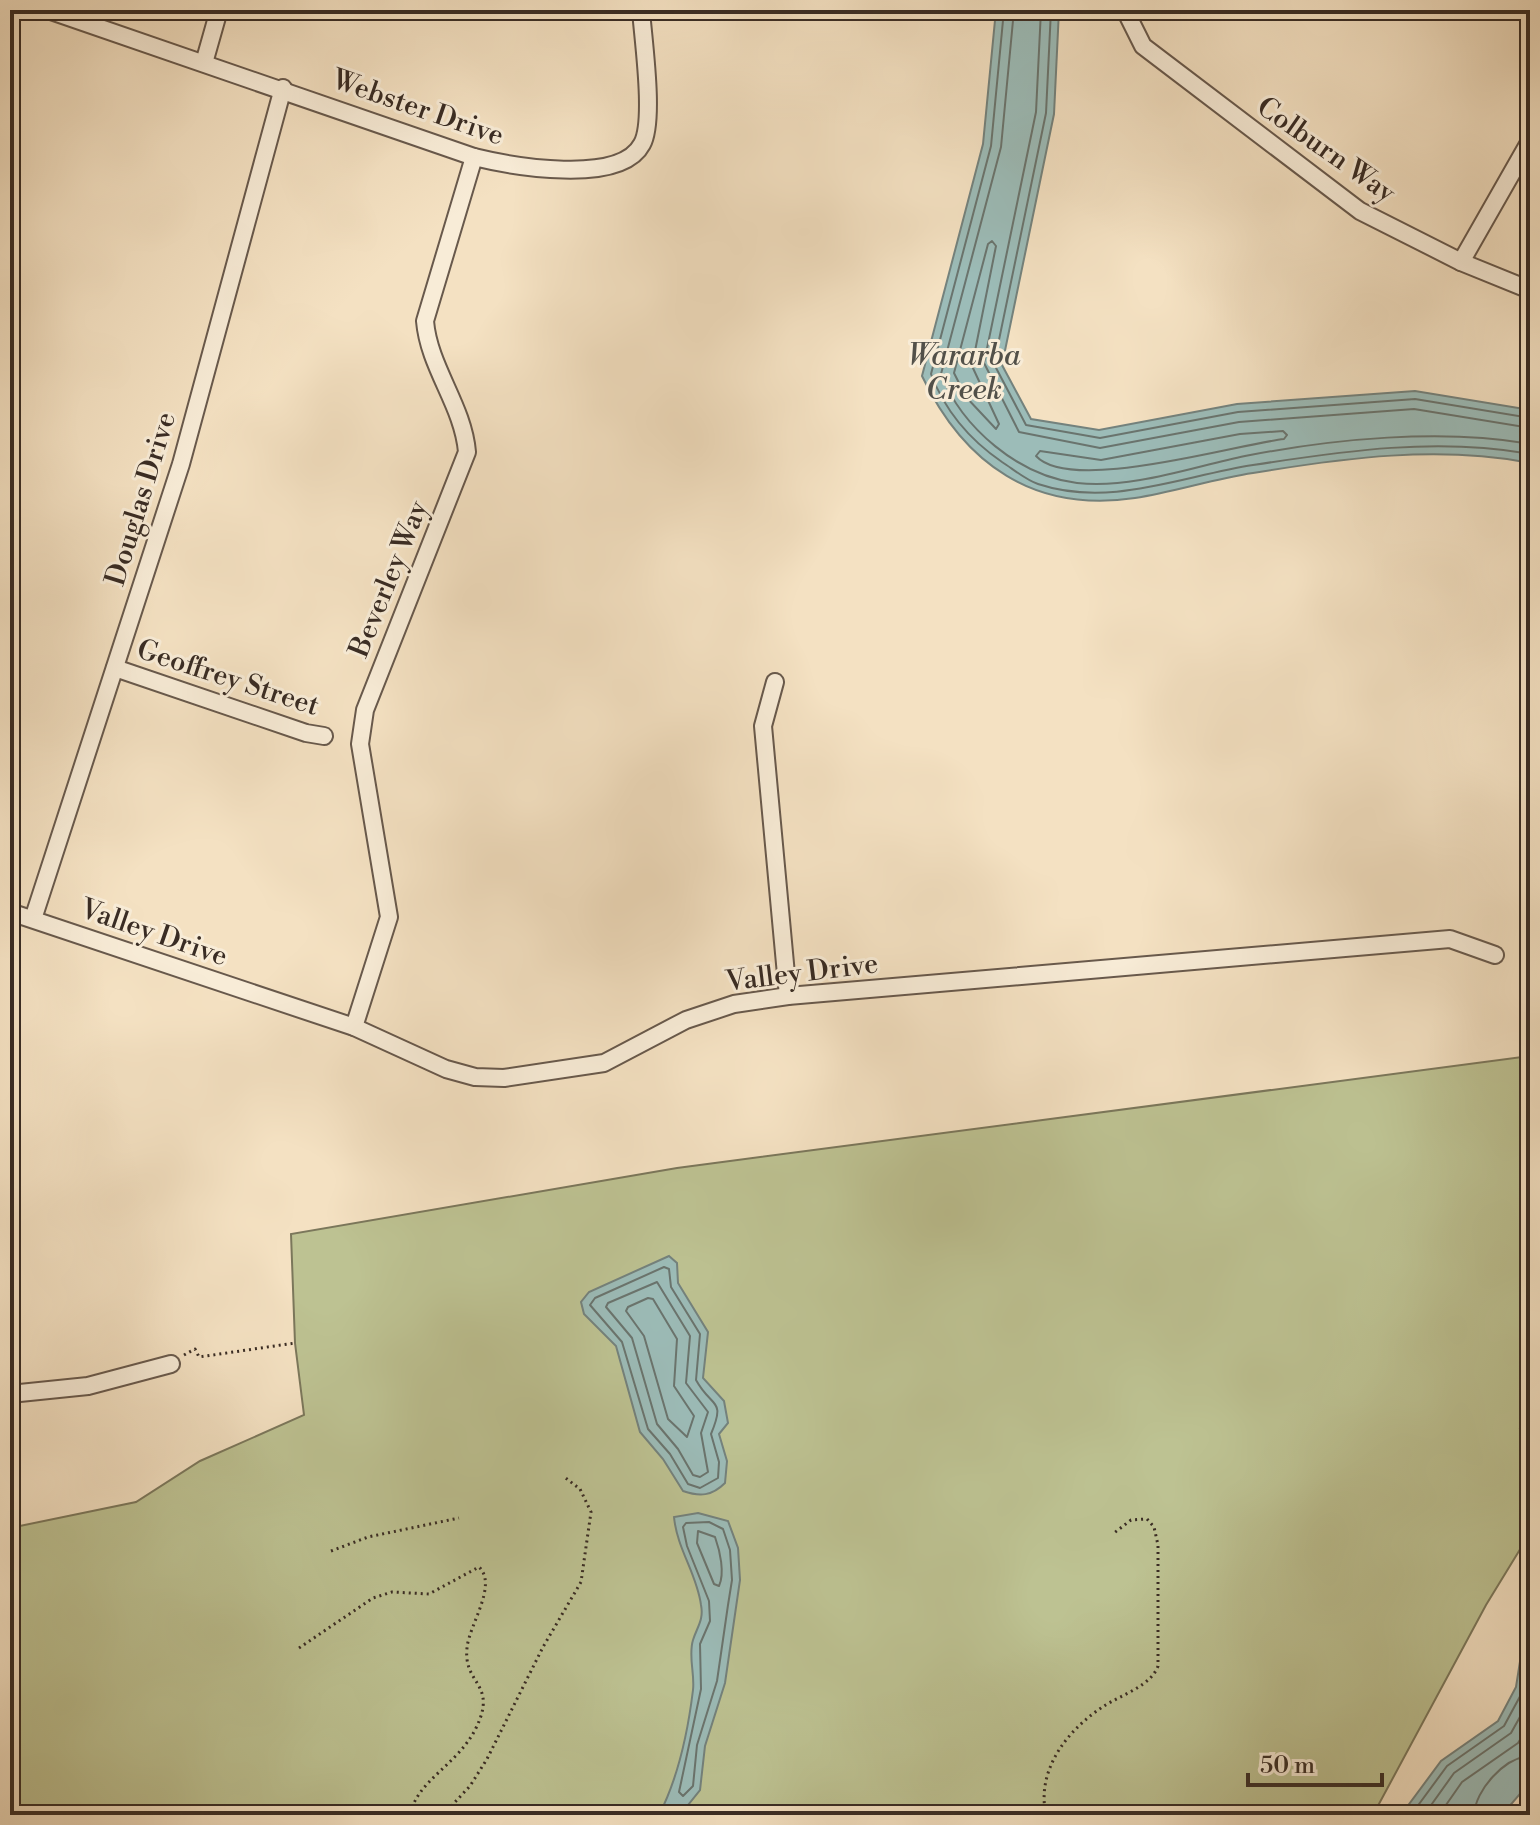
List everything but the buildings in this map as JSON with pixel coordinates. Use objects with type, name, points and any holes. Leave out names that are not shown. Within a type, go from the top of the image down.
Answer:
[{"type":"street","name":"Webster Drive","points":[[48,10],[283,88],[474,157],[542,171],[578,169],[628,160],[642,145],[648,123],[641,10]]},
{"type":"street","points":[[204,63],[219,10]]},
{"type":"street","name":"Colburn Way","points":[[1125,10],[1143,46],[1360,211],[1461,262],[1530,290]]},
{"type":"street","name":"Douglas Drive","points":[[33,919],[181,464],[283,88]]},
{"type":"street","points":[[1461,262],[1530,141]]},
{"type":"street","name":"Beverley Way","points":[[354,1027],[389,917],[360,744],[365,710],[467,452],[465,427],[426,341],[425,321],[474,157]]},
{"type":"street","name":"Geoffrey Street","points":[[115,668],[306,733],[324,736]]},
{"type":"street","points":[[775,682],[763,726],[788,996]]},
{"type":"street","name":"Valley Drive","points":[[10,912],[354,1027],[446,1069],[475,1077],[504,1078],[604,1063],[686,1020],[734,1004],[788,996],[1450,939],[1495,955]]},
{"type":"street","points":[[10,1394],[88,1386],[171,1364]]},
{"type":"path","points":[[171,1364],[195,1349],[199,1357],[295,1343]]},
{"type":"path","points":[[1520,1429],[1530,1415]]},
{"type":"path","points":[[443,1815],[470,1786],[487,1759],[543,1647],[581,1582],[591,1512],[580,1489],[563,1476]]},
{"type":"path","points":[[331,1551],[368,1537],[459,1518]]},
{"type":"path","points":[[1046,1815],[1043,1788],[1058,1752],[1089,1716],[1150,1679],[1158,1666],[1158,1545],[1154,1527],[1147,1519],[1136,1518],[1114,1533]]},
{"type":"path","points":[[299,1648],[373,1598],[392,1592],[429,1594],[468,1570],[479,1567],[483,1571],[487,1586],[472,1627],[466,1657],[470,1673],[483,1691],[483,1711],[468,1744],[449,1767],[422,1789],[410,1815]]},
{"type":"green space","points":[[1530,1056],[1530,1533],[1486,1605],[1373,1815],[10,1815],[10,1528],[136,1502],[200,1461],[304,1415],[295,1343],[291,1234],[677,1168]]},
{"type":"water","name":"Wararba Creek","points":[[996,10],[1059,10],[1054,114],[1002,365],[1031,419],[1099,430],[1237,404],[1415,391],[1530,410],[1530,463],[1461,455],[1357,458],[1238,476],[1135,498],[1099,501],[1065,498],[1034,489],[1006,476],[981,457],[939,407],[922,376],[983,144]]},
{"type":"water","points":[[669,1256],[677,1263],[678,1283],[708,1332],[703,1378],[724,1401],[728,1423],[719,1434],[727,1461],[725,1483],[706,1494],[683,1491],[663,1459],[640,1432],[616,1346],[584,1314],[581,1302],[589,1292]]},
{"type":"water","points":[[698,1513],[728,1521],[738,1548],[740,1580],[725,1683],[705,1746],[700,1790],[680,1815],[659,1815],[672,1786],[685,1738],[693,1690],[692,1646],[702,1615],[696,1583],[679,1540],[674,1517]]},
{"type":"water","points":[[1530,1598],[1530,1782],[1502,1815],[1401,1815],[1441,1761],[1498,1721],[1516,1687]]}]
